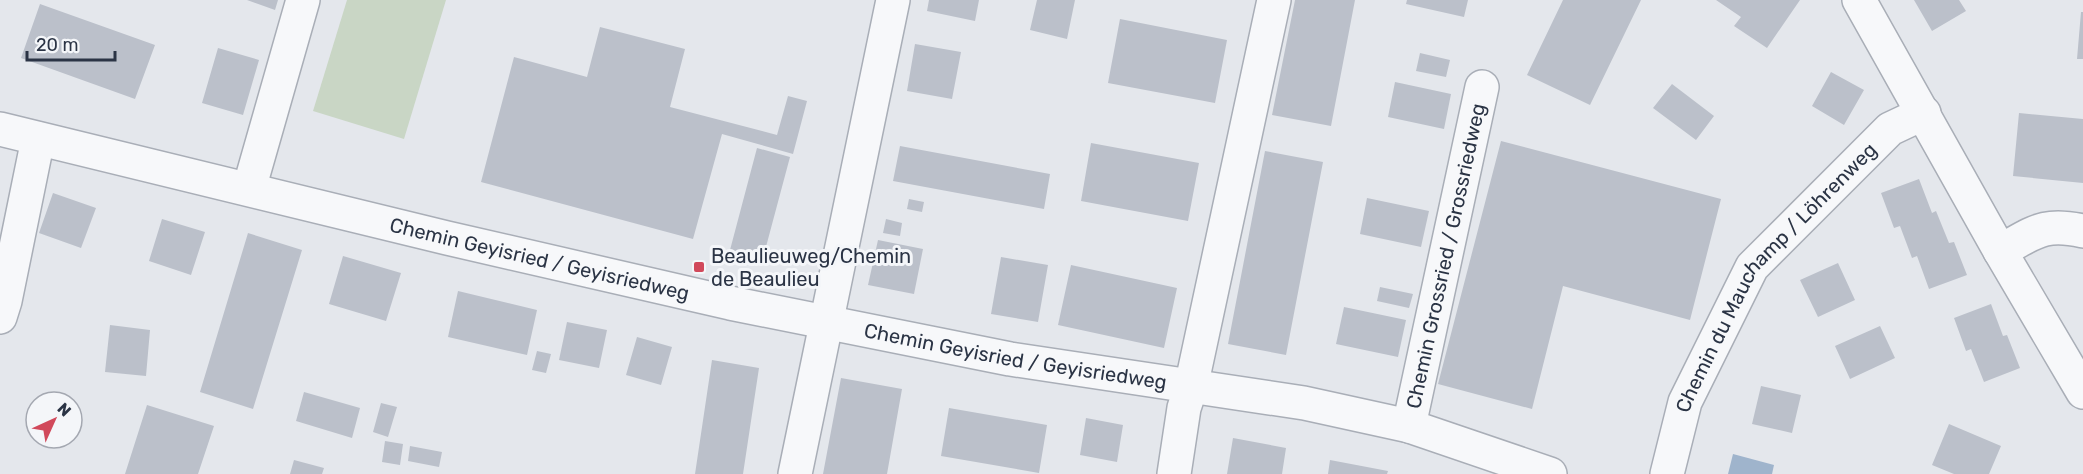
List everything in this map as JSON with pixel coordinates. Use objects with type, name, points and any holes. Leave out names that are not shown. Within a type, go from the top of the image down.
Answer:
[{"type":"street","points":[[252,178],[303,0]]},
{"type":"street","points":[[795,474],[893,0]]},
{"type":"street","name":"Chemin Geyisried / Geyisriedweg","points":[[1191,387],[1274,0]]},
{"type":"street","points":[[1859,0],[2083,393]]},
{"type":"street","name":"Chemin Grossried / Grossriedweg","points":[[1409,426],[1482,87]]},
{"type":"street","name":"Chemin du Mauchamp / Löhrenweg","points":[[1667,474],[1685,402],[1752,267],[1890,129],[1924,113]]},
{"type":"street","name":"Chemin Geyisried / Geyisriedweg","points":[[0,129],[38,139],[252,178],[458,241],[730,303],[1010,359],[1304,403],[1409,426],[1550,474]]},
{"type":"street","points":[[0,317],[38,139]]},
{"type":"street","points":[[2000,251],[2039,230],[2060,226],[2083,231]]},
{"type":"street","points":[[1174,474],[1184,408],[1191,387]]},
{"type":"green space","points":[[347,0],[446,0],[404,139],[313,111]]},
{"type":"water","points":[[1733,454],[1774,465],[1772,474],[1728,474]]},
{"type":"building","points":[[247,0],[278,0],[275,10]]},
{"type":"building","points":[[929,0],[979,0],[975,21],[927,11]]},
{"type":"building","points":[[1037,0],[1075,0],[1067,39],[1030,30]]},
{"type":"building","points":[[1295,0],[1355,0],[1331,126],[1272,115]]},
{"type":"building","points":[[1407,0],[1468,0],[1464,17],[1406,4]]},
{"type":"building","points":[[1563,0],[1641,0],[1590,105],[1527,75]]},
{"type":"building","points":[[1716,0],[1800,0],[1767,48],[1734,26],[1741,17]]},
{"type":"building","points":[[1914,0],[1959,0],[1966,11],[1932,31]]},
{"type":"building","points":[[40,4],[155,45],[135,99],[21,58]]},
{"type":"building","points":[[2081,12],[2083,12],[2083,59],[2077,59]]},
{"type":"building","points":[[1120,19],[1227,40],[1215,103],[1108,83]]},
{"type":"building","points":[[600,27],[685,49],[670,107],[777,135],[788,96],[807,101],[793,154],[722,134],[693,239],[481,182],[514,57],[587,77]]},
{"type":"building","points":[[915,44],[961,52],[952,99],[907,91]]},
{"type":"building","points":[[218,48],[259,60],[243,115],[202,103]]},
{"type":"building","points":[[1420,53],[1450,60],[1446,77],[1416,71]]},
{"type":"building","points":[[1831,72],[1864,90],[1844,125],[1812,106]]},
{"type":"building","points":[[1395,82],[1451,94],[1444,129],[1388,117]]},
{"type":"building","points":[[1672,84],[1714,116],[1696,140],[1653,108]]},
{"type":"building","points":[[2019,113],[2083,119],[2083,183],[2013,176]]},
{"type":"building","points":[[1501,141],[1721,199],[1690,320],[1563,286],[1532,409],[1438,384]]},
{"type":"building","points":[[1091,143],[1199,163],[1188,221],[1081,201]]},
{"type":"building","points":[[900,146],[1050,174],[1044,209],[893,181]]},
{"type":"building","points":[[757,148],[790,157],[763,258],[730,250]]},
{"type":"building","points":[[1265,151],[1323,162],[1286,355],[1228,344]]},
{"type":"building","points":[[1919,179],[1932,213],[1936,211],[1949,243],[1954,242],[1967,275],[1929,289],[1917,256],[1912,258],[1900,226],[1894,228],[1881,193]]},
{"type":"building","points":[[53,193],[96,208],[81,248],[39,233]]},
{"type":"building","points":[[1367,198],[1429,211],[1421,247],[1360,234]]},
{"type":"building","points":[[909,199],[924,202],[922,212],[907,209]]},
{"type":"building","points":[[162,219],[205,232],[191,275],[149,261]]},
{"type":"building","points":[[886,219],[902,223],[900,236],[883,233]]},
{"type":"building","points":[[248,233],[302,250],[253,409],[200,392]]},
{"type":"building","points":[[878,240],[923,249],[914,294],[868,285]]},
{"type":"building","points":[[343,256],[401,273],[386,321],[329,304]]},
{"type":"building","points":[[1001,257],[1048,265],[1038,322],[991,314]]},
{"type":"building","points":[[1838,263],[1855,300],[1818,317],[1800,280]]},
{"type":"building","points":[[1071,265],[1177,288],[1164,348],[1058,325]]},
{"type":"building","points":[[1380,287],[1413,294],[1409,308],[1377,301]]},
{"type":"building","points":[[458,291],[537,310],[527,355],[448,337]]},
{"type":"building","points":[[1991,304],[2003,336],[2007,335],[2020,368],[1984,382],[1971,349],[1966,351],[1954,318]]},
{"type":"building","points":[[1344,307],[1406,320],[1398,357],[1336,344]]},
{"type":"building","points":[[567,322],[607,330],[599,368],[559,360]]},
{"type":"building","points":[[110,325],[150,330],[146,376],[105,372]]},
{"type":"building","points":[[1880,326],[1895,358],[1850,379],[1835,346]]},
{"type":"building","points":[[637,337],[672,347],[661,385],[626,375]]},
{"type":"building","points":[[537,351],[551,354],[546,373],[532,370]]},
{"type":"building","points":[[712,360],[759,368],[743,474],[695,474]]},
{"type":"building","points":[[841,378],[902,389],[887,474],[823,474]]},
{"type":"building","points":[[1761,386],[1801,395],[1792,433],[1752,424]]},
{"type":"building","points":[[304,392],[360,408],[352,438],[296,421]]},
{"type":"building","points":[[381,403],[397,407],[388,437],[373,432]]},
{"type":"building","points":[[147,405],[214,426],[198,474],[125,474]]},
{"type":"building","points":[[949,408],[1047,425],[1039,473],[941,456]]},
{"type":"building","points":[[1086,418],[1123,425],[1117,462],[1080,455]]},
{"type":"building","points":[[1949,424],[2001,446],[1989,474],[1954,474],[1932,465]]},
{"type":"building","points":[[1233,438],[1286,448],[1282,474],[1227,474]]},
{"type":"building","points":[[385,441],[403,444],[400,465],[382,462]]},
{"type":"building","points":[[410,446],[442,452],[439,467],[408,461]]},
{"type":"building","points":[[294,460],[324,468],[322,474],[290,474]]},
{"type":"building","points":[[1330,460],[1388,471],[1387,474],[1328,474]]},
{"type":"place","name":"Beaulieuweg/Chemin de Beaulieu","points":[[699,267]]}]
